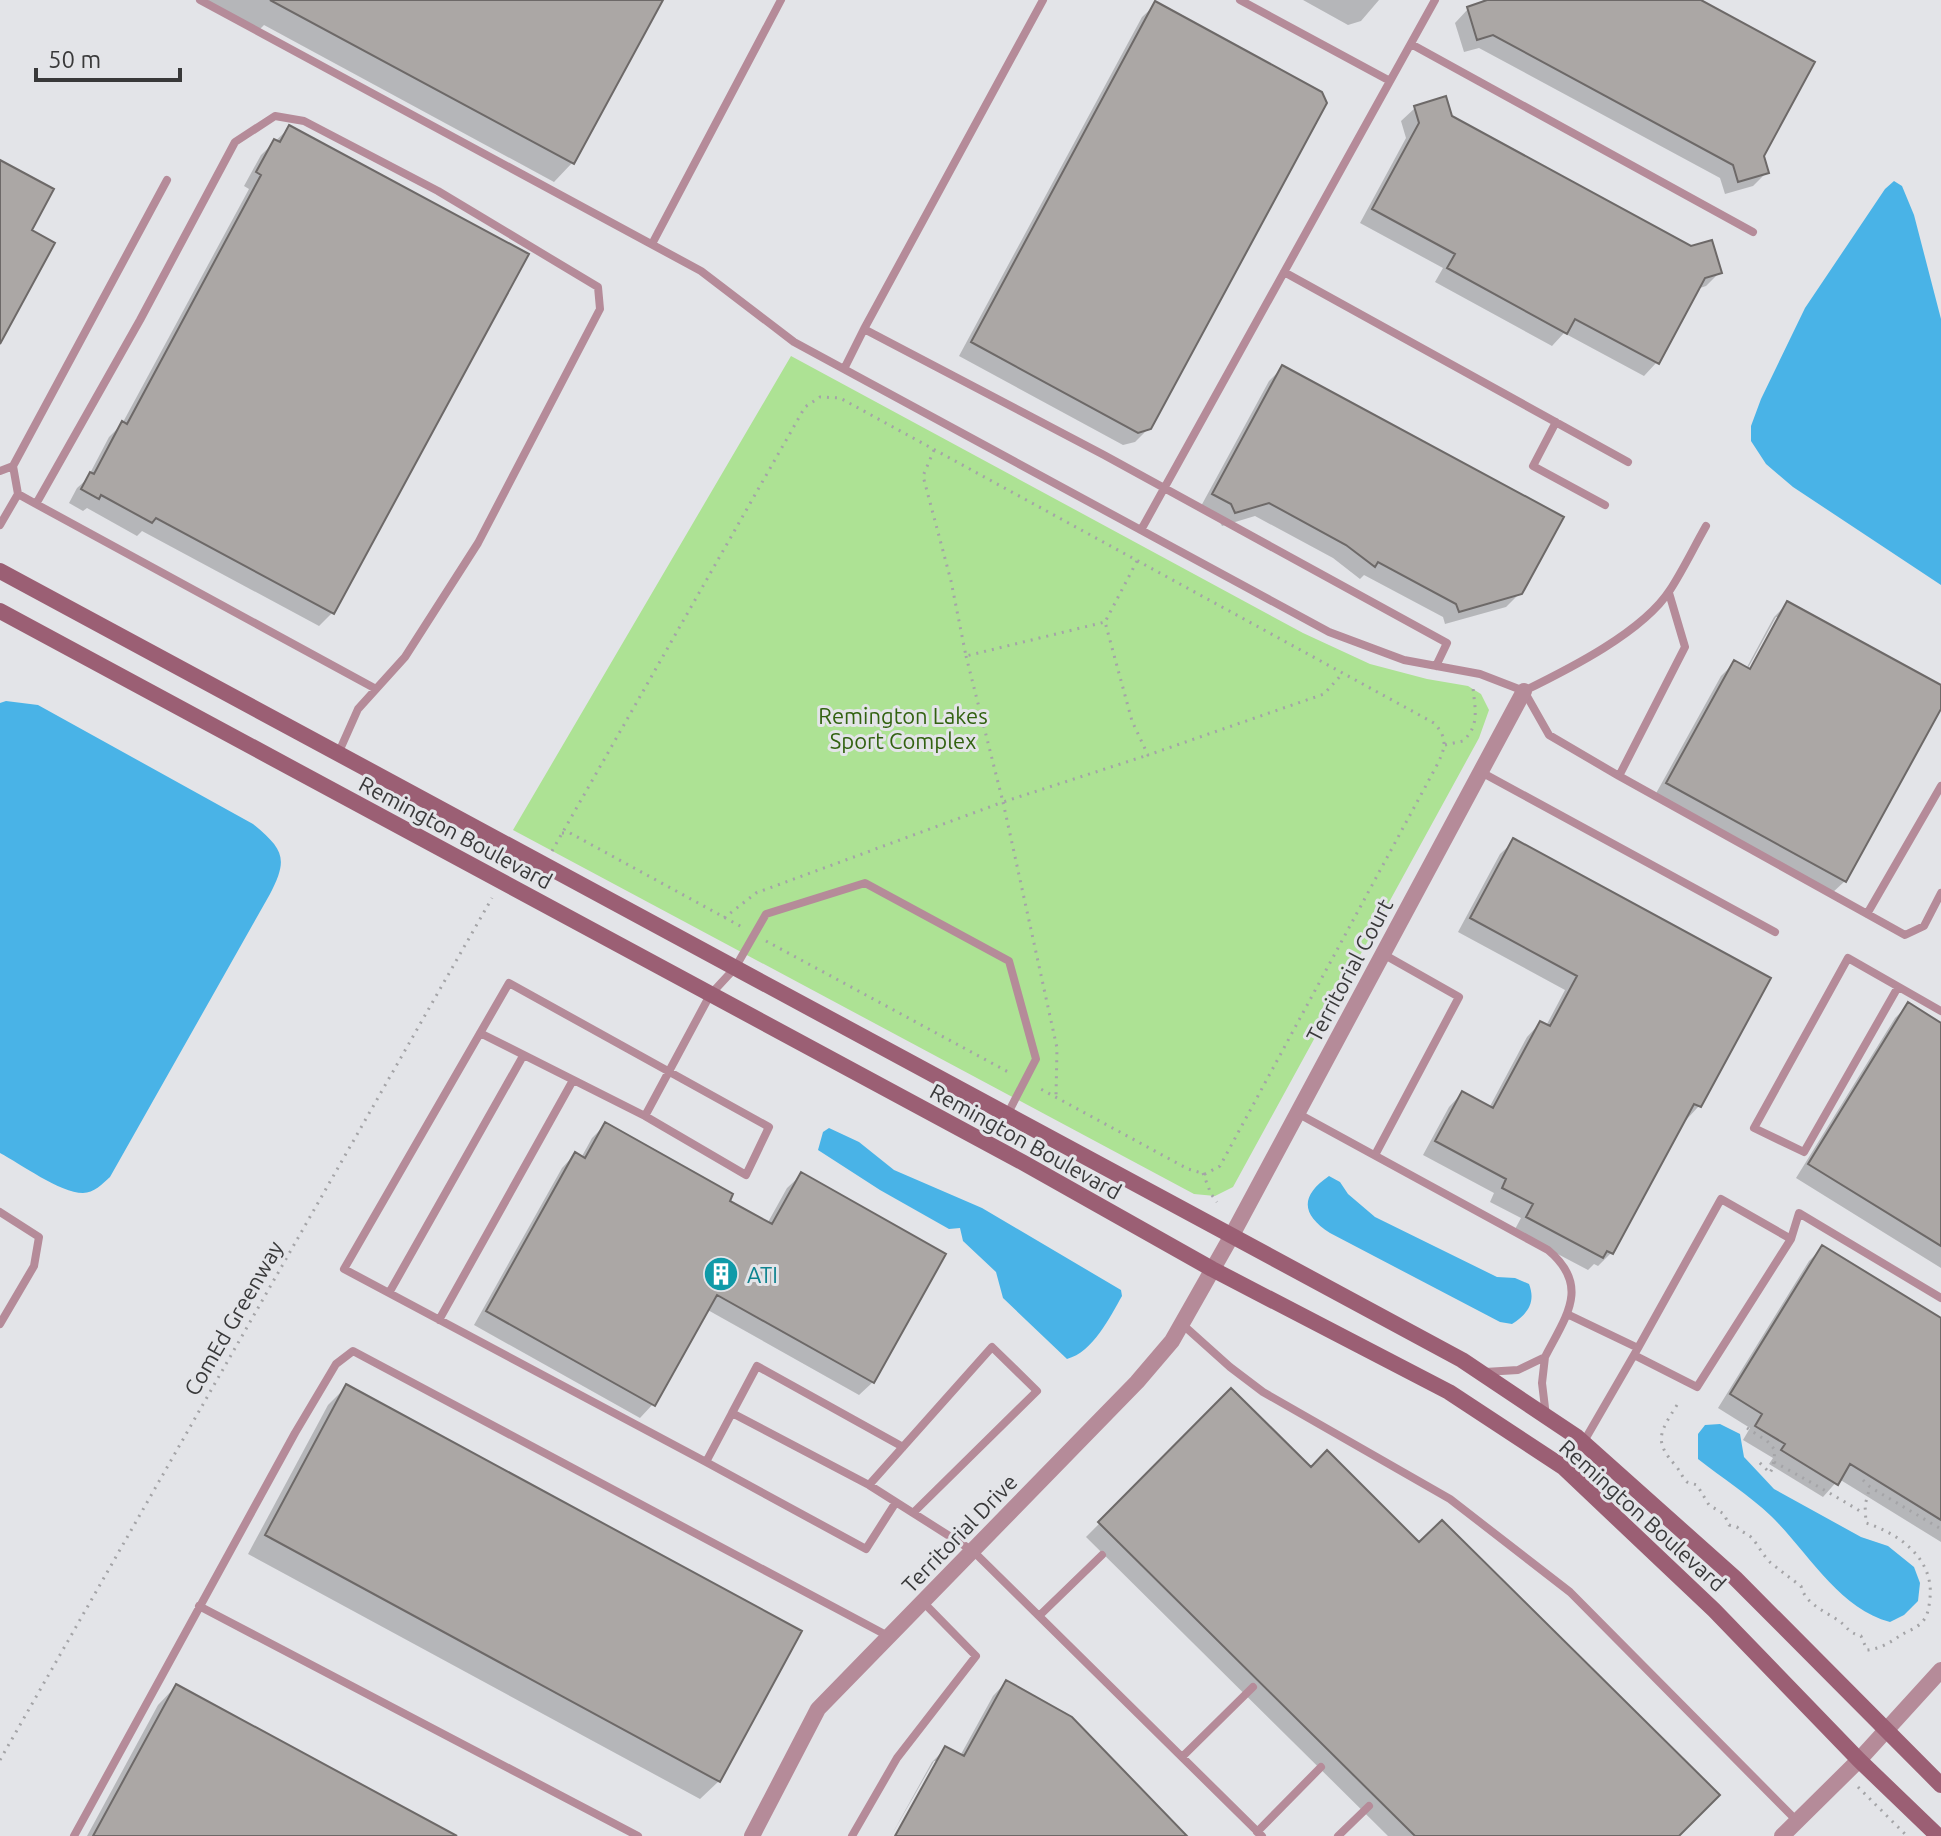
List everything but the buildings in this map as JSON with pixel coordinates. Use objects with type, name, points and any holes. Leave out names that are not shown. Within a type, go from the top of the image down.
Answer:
[{"type":"street","name":"Remington Boulevard","points":[[0,571],[1462,1360],[1583,1443],[1735,1578],[1941,1785]]},
{"type":"street","name":"Remington Boulevard","points":[[0,611],[1022,1162],[1212,1269],[1449,1392],[1563,1467],[1714,1610],[1859,1760],[1938,1836]]},
{"type":"street","name":"Territorial Court","points":[[1212,1269],[1524,691]]},
{"type":"street","name":"Territorial Drive","points":[[752,1836],[818,1709],[1137,1382],[1172,1341],[1212,1269]]},
{"type":"street","points":[[1782,1836],[1859,1760],[1941,1670]]},
{"type":"lane","points":[[200,0],[701,271],[794,342],[1329,632],[1404,660],[1480,674],[1524,691],[1549,735],[1905,935],[1924,926],[1941,893]]},
{"type":"lane","points":[[652,244],[781,0]]},
{"type":"lane","points":[[844,369],[1043,0]]},
{"type":"lane","points":[[1240,0],[1390,81]]},
{"type":"lane","points":[[1141,530],[1435,0]]},
{"type":"lane","points":[[1411,44],[1753,232]]},
{"type":"lane","points":[[36,504],[140,320],[235,142],[275,116],[304,121],[438,191],[598,287],[600,309],[478,543],[405,657],[358,709],[338,754]]},
{"type":"lane","points":[[0,525],[18,494],[13,466],[167,180]]},
{"type":"lane","points":[[1284,272],[1628,462]]},
{"type":"lane","points":[[864,329],[1165,488],[1447,643],[1436,666]]},
{"type":"lane","points":[[1556,422],[1533,466],[1605,505]]},
{"type":"lane","points":[[0,471],[13,466]]},
{"type":"lane","points":[[18,494],[376,689]]},
{"type":"lane","points":[[1524,691],[1564,671],[1634,627],[1669,593],[1706,526]]},
{"type":"lane","points":[[1619,776],[1685,647],[1669,593]]},
{"type":"lane","points":[[1481,772],[1775,932]]},
{"type":"lane","points":[[1867,914],[1941,786]]},
{"type":"lane","points":[[645,1116],[710,995],[735,968],[766,914],[865,883],[1009,961],[1036,1059],[1007,1115]]},
{"type":"lane","points":[[1375,1155],[1459,997],[1383,954]]},
{"type":"lane","points":[[1898,987],[1804,1152],[1754,1128],[1848,958],[1941,1011]]},
{"type":"lane","points":[[480,1033],[572,1082],[645,1116],[746,1175],[769,1127],[509,983],[480,1033],[344,1269],[866,1549],[896,1502]]},
{"type":"lane","points":[[389,1293],[523,1056]]},
{"type":"lane","points":[[439,1320],[572,1082]]},
{"type":"lane","points":[[1297,1113],[1554,1255],[1569,1275],[1572,1291],[1567,1314],[1545,1357],[1542,1383],[1546,1416]]},
{"type":"lane","points":[[1563,1467],[1583,1443],[1721,1199],[1791,1239]]},
{"type":"lane","points":[[0,1212],[39,1237],[34,1266],[0,1324]]},
{"type":"lane","points":[[1567,1314],[1697,1387],[1791,1239],[1799,1213],[1941,1298]]},
{"type":"lane","points":[[1182,1324],[1263,1392],[1450,1499],[1570,1592],[1797,1821]]},
{"type":"lane","points":[[869,1485],[992,1347],[1037,1391],[913,1513]]},
{"type":"lane","points":[[74,1836],[329,1376],[336,1364],[353,1351],[888,1636]]},
{"type":"lane","points":[[1481,1373],[1518,1370],[1545,1357]]},
{"type":"lane","points":[[706,1462],[757,1366],[903,1447]]},
{"type":"lane","points":[[732,1413],[869,1485],[973,1551],[1260,1834],[1321,1767]]},
{"type":"lane","points":[[1039,1616],[1102,1555]]},
{"type":"lane","points":[[852,1836],[897,1758],[976,1656],[923,1602]]},
{"type":"lane","points":[[199,1606],[638,1836]]},
{"type":"lane","points":[[1182,1757],[1253,1687]]},
{"type":"lane","points":[[1338,1836],[1369,1806]]},
{"type":"path","points":[[551,853],[562,833],[805,407],[820,397],[840,398],[1434,723],[1442,732],[1445,745],[1436,767],[1220,1166],[1203,1173],[1188,1169],[570,833],[562,833]]},
{"type":"path","points":[[934,449],[923,476],[1003,802],[1057,1048],[1056,1096]]},
{"type":"path","points":[[1137,561],[1105,622],[1132,721],[1148,755]]},
{"type":"path","points":[[966,656],[1105,622]]},
{"type":"path","points":[[724,918],[756,893],[1003,802],[1324,694],[1343,673]]},
{"type":"path","points":[[1445,745],[1463,741],[1475,725],[1477,714],[1473,688]]},
{"type":"path","name":"ComEd Greenway","points":[[0,1760],[495,893]]},
{"type":"path","points":[[1203,1173],[1217,1202]]},
{"type":"path","points":[[1677,1405],[1661,1436],[1661,1445],[1669,1462],[1687,1482],[1697,1485],[1709,1505],[1724,1514],[1729,1525],[1751,1535],[1770,1562],[1781,1567],[1789,1580],[1801,1586],[1803,1594],[1814,1607],[1838,1620],[1849,1633],[1861,1636],[1867,1650],[1893,1642],[1920,1625],[1926,1617],[1931,1589],[1924,1563],[1898,1536],[1866,1523],[1866,1494],[1870,1487]]},
{"type":"path","points":[[1747,1428],[1775,1450],[1770,1473],[1756,1459]]},
{"type":"path","points":[[1774,1462],[1817,1485],[1826,1494],[1850,1502],[1865,1513]]},
{"type":"path","points":[[1863,1480],[1941,1529]]},
{"type":"path","points":[[1858,1787],[1907,1836]]},
{"type":"green space","name":"Remington Lakes Sport Complex","points":[[791,356],[1303,633],[1370,664],[1468,686],[1481,694],[1489,710],[1479,738],[1233,1187],[1215,1196],[1194,1194],[513,830]]},
{"type":"water","points":[[1894,181],[1902,186],[1914,215],[1941,319],[1941,585],[1793,487],[1766,464],[1751,441],[1751,426],[1761,399],[1805,308],[1885,189]]},
{"type":"water","points":[[0,703],[38,705],[253,824],[271,840],[280,855],[280,871],[270,894],[110,1177],[87,1193],[74,1192],[52,1183],[0,1153]]},
{"type":"water","points":[[829,1128],[859,1142],[894,1170],[982,1208],[1121,1290],[1122,1296],[1093,1342],[1067,1359],[1003,1298],[996,1272],[963,1241],[960,1228],[949,1229],[818,1150],[823,1132]]},
{"type":"water","points":[[1329,1176],[1340,1182],[1348,1194],[1375,1217],[1497,1277],[1515,1278],[1529,1284],[1532,1296],[1526,1312],[1512,1324],[1500,1322],[1330,1233],[1314,1219],[1308,1205],[1313,1191]]},
{"type":"water","points":[[1720,1424],[1740,1434],[1744,1457],[1774,1489],[1861,1537],[1888,1546],[1914,1567],[1920,1583],[1918,1601],[1904,1615],[1890,1622],[1871,1615],[1839,1592],[1771,1516],[1698,1459],[1698,1434],[1705,1425]]},
{"type":"place","name":"ATI","points":[[721,1274]]}]
